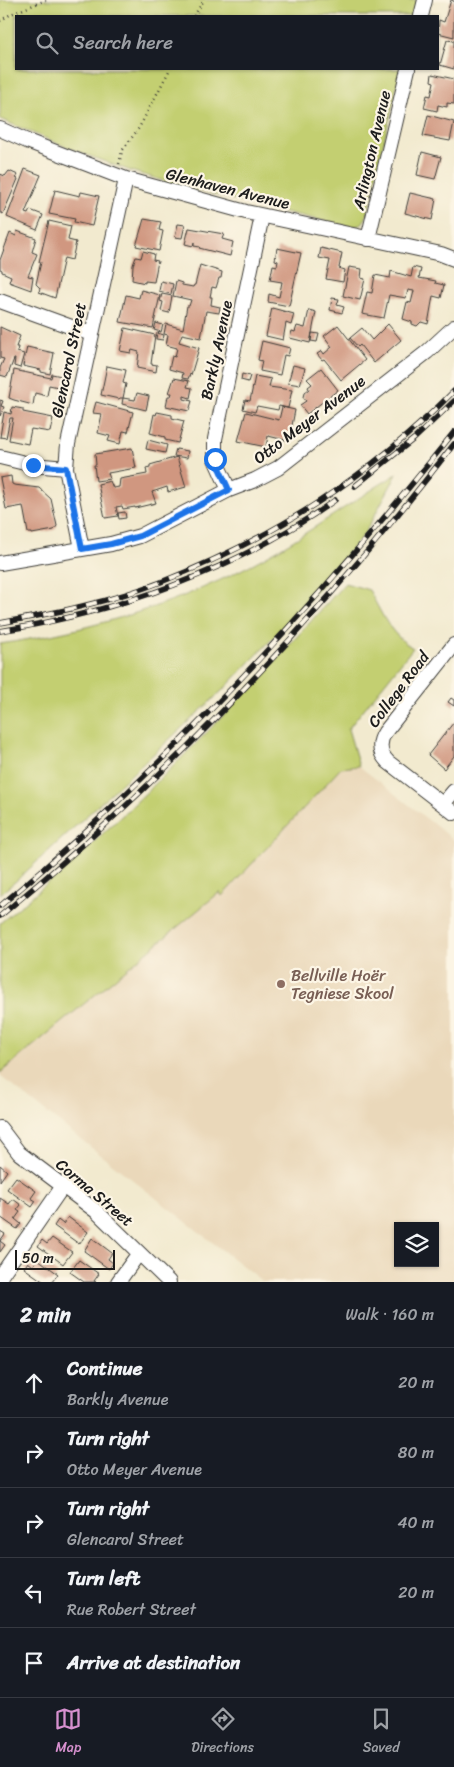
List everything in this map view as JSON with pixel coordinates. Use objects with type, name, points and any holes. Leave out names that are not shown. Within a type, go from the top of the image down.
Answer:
[{"type":"street","points":[[421,15],[425,0]]},
{"type":"street","name":"Arlington Avenue","points":[[368,239],[408,70]]},
{"type":"street","name":"Glenhaven Avenue","points":[[0,129],[120,177],[262,216],[441,254],[454,259]]},
{"type":"street","name":"Glencarol Street","points":[[82,549],[66,468],[68,444],[91,334],[120,177]]},
{"type":"street","name":"Barkly Avenue","points":[[229,490],[215,459],[215,438],[262,216]]},
{"type":"street","points":[[0,301],[91,334]]},
{"type":"street","name":"Otto Meyer Avenue","points":[[0,563],[111,544],[140,536],[229,490],[255,480],[278,468],[426,352],[454,327]]},
{"type":"street","points":[[0,457],[33,465],[66,468]]},
{"type":"street","name":"College Road","points":[[449,809],[388,762],[384,758],[380,746],[385,732],[454,645]]},
{"type":"street","points":[[449,809],[454,791]]},
{"type":"street","name":"Corma Street","points":[[0,1128],[19,1153],[96,1211],[169,1282]]},
{"type":"street","points":[[0,1277],[63,1186]]},
{"type":"street","points":[[118,1282],[139,1253]]},
{"type":"path","points":[[0,20],[46,0]]},
{"type":"path","points":[[195,15],[204,0]]},
{"type":"path","points":[[120,177],[122,151],[139,128],[169,70]]},
{"type":"shaded area","name":"Bellville Hoër Tegniese Skool","points":[[359,766],[454,840],[454,1282],[263,1282],[0,1076],[0,1073],[221,891],[222,895],[341,767]]},
{"type":"green space","points":[[0,0],[417,0],[413,15],[15,15],[15,70],[401,70],[366,218],[361,225],[351,227],[188,188],[100,160],[0,119]]},
{"type":"green space","points":[[397,474],[365,533],[304,606],[225,688],[0,894],[0,644],[69,631],[103,622],[170,601],[202,588],[282,547]]},
{"type":"green space","points":[[345,583],[369,590],[392,630],[413,648],[348,729],[359,766],[341,768],[222,896],[220,892],[0,1073],[0,923],[92,844],[136,803],[264,673]]},
{"type":"building","points":[[451,0],[454,1],[454,37],[439,33],[439,20],[444,22]]},
{"type":"building","points":[[447,40],[454,41],[454,69],[440,65]]},
{"type":"building","points":[[432,74],[454,79],[454,104],[447,103],[447,107],[438,105],[437,111],[424,108],[427,95],[431,96],[434,82],[431,81]]},
{"type":"building","points":[[428,115],[454,122],[450,141],[423,136]]},
{"type":"building","points":[[422,152],[441,157],[435,179],[417,175]]},
{"type":"building","points":[[25,169],[41,175],[25,213],[28,214],[30,210],[43,215],[37,230],[7,217]]},
{"type":"building","points":[[9,171],[18,175],[16,178],[18,179],[3,214],[0,212],[0,174],[5,176]]},
{"type":"building","points":[[55,190],[80,196],[81,192],[99,196],[92,226],[74,222],[75,219],[49,214]]},
{"type":"building","points":[[410,193],[436,199],[432,220],[405,213]]},
{"type":"building","points":[[144,219],[161,222],[159,230],[163,231],[159,251],[136,246]]},
{"type":"building","points":[[49,221],[71,226],[68,240],[76,242],[72,260],[64,258],[55,298],[39,292],[40,288],[36,284],[41,262],[39,262]]},
{"type":"building","points":[[178,224],[185,225],[182,238],[175,237]]},
{"type":"building","points":[[189,228],[224,234],[222,239],[233,242],[230,256],[199,248],[194,246],[194,242],[193,246],[185,244]]},
{"type":"building","points":[[17,231],[36,238],[32,252],[37,254],[28,276],[33,277],[31,290],[9,282],[11,276],[0,269],[0,260],[10,233],[16,236]]},
{"type":"building","points":[[277,248],[301,253],[289,306],[268,302],[269,294],[279,297],[282,282],[270,280],[273,265],[277,266],[278,261],[275,260]]},
{"type":"building","points":[[321,248],[342,253],[339,268],[345,270],[343,282],[326,279],[330,260],[319,258]]},
{"type":"building","points":[[143,251],[154,254],[153,260],[158,261],[154,282],[145,281],[145,283],[132,280],[133,265],[136,257],[141,258]]},
{"type":"building","points":[[200,265],[222,272],[216,288],[212,287],[210,297],[212,297],[211,305],[220,307],[219,313],[206,311],[201,338],[182,334],[179,342],[199,348],[188,379],[182,378],[183,373],[169,369],[172,356],[175,357],[177,348],[166,345],[168,335],[164,334],[166,324],[183,329],[187,306],[189,306],[191,300],[173,296],[176,281],[182,283],[182,285],[193,287]]},
{"type":"building","points":[[349,267],[362,269],[361,278],[365,279],[360,300],[343,296]]},
{"type":"building","points":[[413,267],[421,269],[419,278],[436,281],[435,283],[444,285],[441,298],[433,296],[428,324],[421,322],[417,326],[403,319],[407,302],[411,303],[414,291],[408,290],[406,298],[389,295],[384,318],[362,314],[367,292],[372,293],[375,275],[390,278],[391,271],[411,277]]},
{"type":"building","points":[[161,281],[173,284],[171,294],[159,291]]},
{"type":"building","points":[[141,290],[160,295],[153,328],[120,322],[126,295],[139,298]]},
{"type":"building","points":[[162,294],[172,296],[169,313],[161,311],[163,302],[160,301]]},
{"type":"building","points":[[332,298],[339,299],[337,305],[344,307],[342,313],[330,310]]},
{"type":"building","points":[[272,308],[294,314],[291,325],[286,323],[283,340],[266,336]]},
{"type":"building","points":[[309,310],[316,312],[310,343],[290,338],[292,331],[295,332],[297,326],[305,328]]},
{"type":"building","points":[[156,323],[163,325],[161,332],[154,330]]},
{"type":"building","points":[[388,324],[401,340],[374,363],[360,345],[358,347],[350,338],[362,328],[372,340]]},
{"type":"building","points":[[338,325],[365,360],[341,380],[324,359],[322,360],[317,354],[322,351],[324,354],[332,347],[324,336]]},
{"type":"building","points":[[0,327],[20,336],[16,347],[18,347],[17,352],[24,354],[20,368],[14,366],[14,359],[7,377],[0,375],[0,368],[4,359],[0,358]]},
{"type":"building","points":[[125,328],[155,335],[151,364],[157,365],[156,372],[137,368],[139,352],[132,350],[131,353],[120,351]]},
{"type":"building","points":[[157,333],[164,335],[163,340],[156,339]]},
{"type":"building","points":[[312,333],[319,334],[317,342],[311,341]]},
{"type":"building","points":[[262,341],[290,348],[288,356],[284,355],[280,375],[260,371],[262,361],[258,360]]},
{"type":"building","points":[[27,347],[54,353],[50,374],[23,366]]},
{"type":"building","points":[[293,365],[305,368],[300,385],[288,383]]},
{"type":"building","points":[[107,366],[126,370],[123,383],[126,384],[123,398],[119,399],[101,395]]},
{"type":"building","points":[[321,368],[338,390],[307,414],[300,405],[306,401],[303,397],[304,393],[312,384],[307,379]]},
{"type":"building","points":[[14,370],[51,378],[52,374],[66,377],[63,388],[49,385],[47,396],[35,393],[33,405],[9,398]]},
{"type":"building","points":[[242,374],[250,376],[248,382],[241,380]]},
{"type":"building","points":[[255,376],[271,379],[269,387],[292,390],[288,408],[279,406],[278,410],[257,406],[255,412],[243,409],[245,400],[250,401]]},
{"type":"building","points":[[174,378],[189,381],[187,387],[192,388],[190,398],[184,396],[184,399],[192,401],[189,411],[166,406],[168,396],[171,396],[172,393],[169,393]]},
{"type":"building","points":[[137,393],[149,396],[146,410],[122,404],[123,398],[135,400]]},
{"type":"building","points":[[0,400],[3,401],[1,406],[4,407],[0,416]]},
{"type":"building","points":[[96,402],[133,412],[128,432],[123,431],[120,444],[108,441],[110,436],[98,433],[102,414],[93,413]]},
{"type":"building","points":[[12,407],[23,409],[23,412],[53,418],[50,432],[31,429],[28,444],[9,440],[13,418],[10,418],[6,438],[0,437],[4,412],[11,414]]},
{"type":"building","points":[[282,407],[295,410],[289,441],[268,436],[266,447],[238,441],[246,412],[279,420]]},
{"type":"building","points":[[157,412],[172,415],[172,418],[184,421],[178,443],[165,440],[165,437],[150,433],[154,414],[156,415]]},
{"type":"building","points":[[148,440],[167,445],[165,453],[146,449]]},
{"type":"building","points":[[132,448],[136,468],[108,473],[110,479],[96,481],[95,454]]},
{"type":"building","points":[[176,449],[188,451],[187,458],[174,456]]},
{"type":"building","points":[[177,457],[186,487],[168,492],[167,487],[152,492],[156,503],[135,508],[123,509],[122,506],[116,507],[118,516],[105,518],[98,484],[110,481],[113,488],[119,487],[120,479],[147,474],[146,468],[150,467],[150,465]]},
{"type":"building","points":[[11,476],[12,484],[39,488],[51,499],[57,526],[54,530],[28,533],[23,506],[6,509],[0,478]]},
{"type":"building","points":[[125,512],[126,518],[119,519],[118,513]]},
{"type":"building","points":[[451,698],[454,700],[454,706],[448,702]]},
{"type":"building","points":[[454,722],[454,756],[444,769],[428,755]]},
{"type":"building","points":[[0,1165],[7,1171],[0,1181]]},
{"type":"building","points":[[16,1177],[36,1191],[31,1198],[36,1201],[32,1207],[7,1189]]},
{"type":"building","points":[[0,1198],[9,1204],[13,1199],[21,1205],[17,1210],[20,1212],[15,1219],[21,1224],[17,1229],[0,1217]]},
{"type":"building","points":[[68,1217],[88,1232],[79,1244],[54,1226],[58,1220],[63,1224]]},
{"type":"building","points":[[0,1231],[5,1234],[0,1241]]},
{"type":"building","points":[[52,1238],[72,1252],[63,1264],[38,1246],[42,1240],[47,1244]]},
{"type":"building","points":[[92,1238],[112,1253],[108,1259],[113,1263],[109,1269],[84,1251]]},
{"type":"building","points":[[0,1241],[5,1245],[0,1252]]},
{"type":"building","points":[[38,1259],[58,1274],[52,1282],[44,1282],[24,1268],[28,1262],[33,1266]]},
{"type":"building","points":[[79,1260],[99,1274],[94,1281],[96,1282],[84,1282],[70,1272]]},
{"type":"railway","points":[[0,623],[61,611],[141,589],[203,565],[242,546],[281,525],[354,478],[422,422],[454,391]]},
{"type":"railway","points":[[355,486],[415,438],[454,401]]},
{"type":"railway","points":[[0,906],[123,797],[239,681],[349,559],[454,432]]},
{"type":"railway","points":[[0,916],[123,808],[240,693],[351,571],[454,444]]},
{"type":"railway","points":[[0,631],[88,612],[132,600],[175,585],[258,547],[297,525],[335,500]]},
{"type":"place","name":"Bellville Hoër Tegniese Skool","points":[[281,984]]},
{"type":"route","points":[[33,465],[66,468],[82,549],[140,536],[229,490],[215,459]]}]
